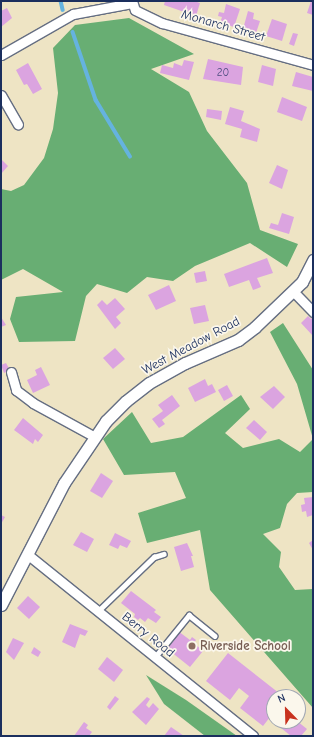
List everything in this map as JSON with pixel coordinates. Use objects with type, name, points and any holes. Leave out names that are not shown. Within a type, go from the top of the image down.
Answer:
[{"type":"street","points":[[1,55],[73,14],[132,2]]},
{"type":"street","name":"Monarch Street","points":[[132,2],[140,13],[162,23],[313,65]]},
{"type":"street","points":[[1,95],[18,125]]},
{"type":"street","name":"West Meadow Road","points":[[1,605],[64,483],[95,437],[126,401],[149,383],[184,363],[238,340],[255,327],[302,282],[313,260]]},
{"type":"street","points":[[293,291],[313,312]]},
{"type":"street","points":[[11,372],[16,390],[33,403],[95,437]]},
{"type":"street","name":"Berry Road","points":[[27,554],[253,736]]},
{"type":"lane","points":[[98,611],[154,557],[164,554]]},
{"type":"lane","points":[[155,657],[189,615],[215,636]]},
{"type":"green space","points":[[129,18],[194,54],[151,69],[189,92],[207,131],[247,183],[260,230],[298,244],[287,267],[250,243],[195,266],[173,281],[147,277],[127,293],[97,284],[86,296],[75,341],[19,342],[10,319],[16,297],[63,292],[23,269],[1,280],[1,189],[11,191],[24,185],[44,158],[53,129],[58,93],[53,48],[75,25]]},
{"type":"green space","points":[[283,323],[313,370],[313,439],[297,384],[270,332]]},
{"type":"green space","points":[[241,395],[250,409],[225,433],[243,448],[279,439],[300,452],[313,439],[313,492],[297,493],[287,504],[280,528],[263,534],[281,552],[279,567],[295,590],[313,589],[313,708],[306,700],[306,689],[296,689],[210,590],[200,530],[147,543],[138,513],[186,498],[175,472],[124,475],[103,439],[132,412],[151,443],[183,437]]},
{"type":"green space","points":[[146,675],[186,700],[237,736],[205,736],[164,704]]},
{"type":"building","points":[[165,1],[194,1],[200,3],[196,16],[164,5]]},
{"type":"building","points":[[311,1],[313,1],[313,15],[307,13]]},
{"type":"building","points":[[226,4],[240,9],[234,27],[220,23],[222,17],[218,16],[219,12],[224,13]]},
{"type":"building","points":[[7,8],[12,18],[1,27],[1,11]]},
{"type":"building","points":[[248,11],[254,13],[253,19],[260,21],[256,33],[243,29]]},
{"type":"building","points":[[272,19],[287,24],[282,41],[266,36]]},
{"type":"building","points":[[293,33],[298,34],[294,46],[289,44]]},
{"type":"building","points":[[208,59],[243,67],[241,85],[203,79]]},
{"type":"building","points":[[184,60],[194,62],[189,80],[160,73],[162,65],[173,68],[174,63],[182,66]]},
{"type":"building","points":[[28,63],[42,89],[33,94],[27,84],[24,85],[16,70]]},
{"type":"building","points":[[262,65],[276,69],[273,86],[258,82]]},
{"type":"building","points":[[296,72],[313,77],[313,91],[292,86]]},
{"type":"building","points":[[282,97],[307,107],[302,121],[277,112]]},
{"type":"building","points":[[230,107],[244,111],[241,121],[260,129],[257,142],[240,137],[242,129],[225,124]]},
{"type":"building","points":[[207,109],[222,111],[221,120],[206,117]]},
{"type":"building","points":[[1,159],[8,166],[1,174]]},
{"type":"building","points":[[277,165],[288,170],[282,189],[269,183]]},
{"type":"building","points":[[282,213],[294,217],[289,234],[269,228],[271,223],[278,225]]},
{"type":"building","points":[[267,258],[273,273],[257,278],[261,287],[253,290],[249,280],[229,287],[224,274]]},
{"type":"building","points":[[205,271],[207,281],[196,283],[194,273]]},
{"type":"building","points":[[169,285],[176,301],[156,310],[148,295]]},
{"type":"building","points":[[115,298],[125,309],[116,317],[121,323],[115,329],[97,305],[102,300],[107,305]]},
{"type":"building","points":[[205,305],[209,321],[194,324],[190,308]]},
{"type":"building","points":[[308,316],[311,319],[313,317],[313,336],[301,323]]},
{"type":"building","points":[[1,317],[6,325],[1,327]]},
{"type":"building","points":[[115,348],[125,359],[113,369],[103,358]]},
{"type":"building","points":[[6,363],[10,370],[4,373],[1,365]]},
{"type":"building","points":[[41,367],[50,385],[33,393],[27,380],[37,375],[35,370]]},
{"type":"building","points":[[205,379],[208,386],[212,384],[216,392],[195,402],[188,388]]},
{"type":"building","points":[[227,385],[233,396],[224,401],[218,390]]},
{"type":"building","points":[[274,386],[285,397],[273,409],[260,397]]},
{"type":"building","points":[[172,395],[180,406],[162,420],[165,424],[159,428],[152,419],[163,411],[158,405]]},
{"type":"building","points":[[23,418],[43,435],[38,442],[35,439],[33,444],[14,430]]},
{"type":"building","points":[[254,420],[267,432],[260,440],[246,428]]},
{"type":"building","points":[[101,473],[113,481],[102,498],[90,491]]},
{"type":"building","points":[[313,497],[313,515],[307,517],[306,511],[302,512],[301,505],[305,504],[304,498]]},
{"type":"building","points":[[1,515],[5,517],[1,524]]},
{"type":"building","points":[[81,532],[94,539],[87,552],[73,545]]},
{"type":"building","points":[[115,533],[131,541],[127,548],[120,545],[118,549],[109,545]]},
{"type":"building","points":[[313,540],[313,550],[309,543]]},
{"type":"building","points":[[187,543],[193,556],[191,556],[194,567],[181,571],[174,547]]},
{"type":"building","points":[[131,591],[156,610],[154,612],[161,617],[156,623],[148,618],[145,622],[140,618],[138,620],[134,617],[135,614],[121,603]]},
{"type":"building","points":[[28,596],[40,607],[29,619],[17,608]]},
{"type":"building","points":[[70,624],[88,631],[85,636],[80,634],[75,648],[62,642]]},
{"type":"building","points":[[178,631],[190,640],[192,637],[196,640],[194,643],[203,651],[190,667],[165,647]]},
{"type":"building","points":[[13,638],[24,643],[14,660],[6,652]]},
{"type":"building","points":[[34,647],[41,652],[38,657],[31,653]]},
{"type":"building","points":[[228,653],[274,689],[266,689],[266,722],[263,726],[240,708],[249,696],[239,688],[230,700],[206,681]]},
{"type":"building","points":[[107,657],[123,670],[114,682],[98,669]]},
{"type":"building","points":[[115,696],[119,699],[110,710],[107,707]]},
{"type":"building","points":[[147,697],[150,699],[146,705],[149,708],[153,703],[159,709],[146,725],[132,712]]},
{"type":"building","points":[[84,722],[88,725],[86,728],[92,732],[89,736],[74,736]]},
{"type":"building","points":[[171,727],[184,736],[164,736]]},
{"type":"building","points":[[282,729],[307,729],[301,736],[291,736]]},
{"type":"waterway","points":[[61,1],[63,10]]},
{"type":"waterway","points":[[73,32],[96,100],[130,156]]},
{"type":"place","name":"Riverside School","points":[[192,646]]}]
